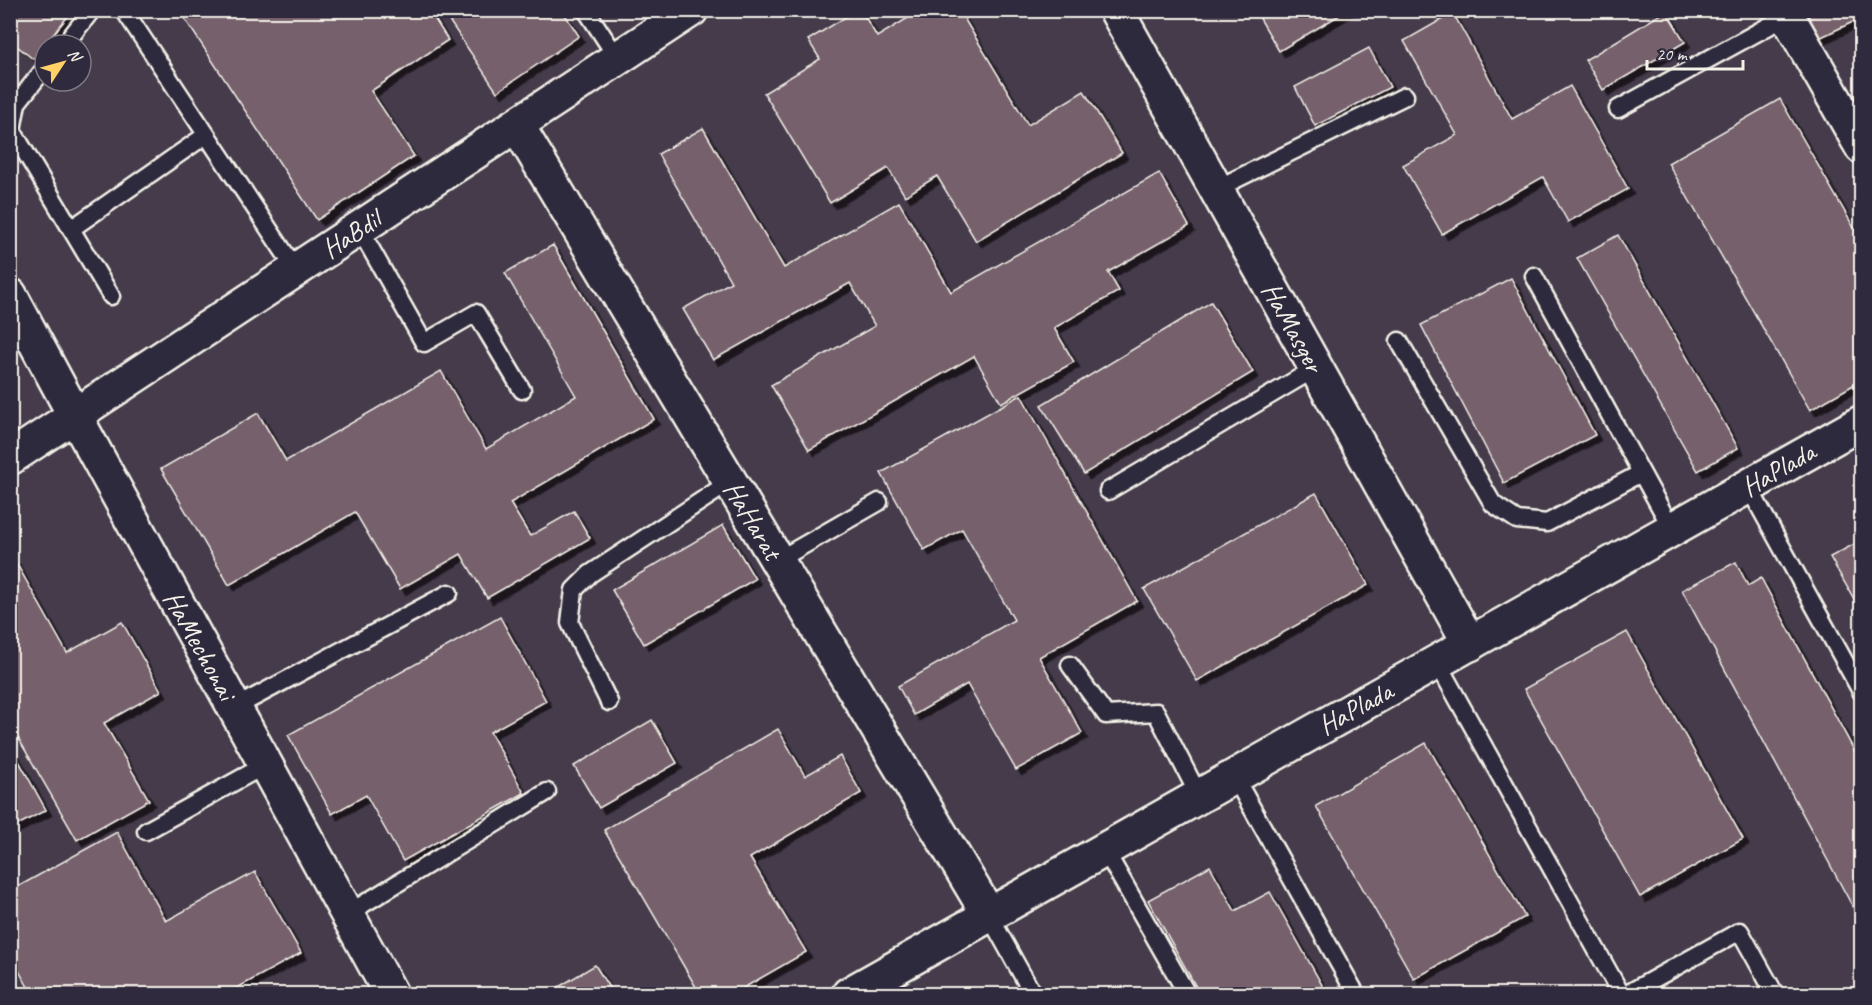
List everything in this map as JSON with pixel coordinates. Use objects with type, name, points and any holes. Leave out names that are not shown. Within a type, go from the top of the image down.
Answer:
[{"type":"street","name":"HaBdil","points":[[10,458],[691,10]]},
{"type":"street","name":"HaMasger","points":[[1116,10],[1470,644]]},
{"type":"street","points":[[1785,13],[1862,147]]},
{"type":"street","name":"HaHarat","points":[[517,125],[989,915]]},
{"type":"street","name":"HaMechonai","points":[[10,294],[391,994]]},
{"type":"street","name":"HaPlada","points":[[849,994],[1862,422]]},
{"type":"lane","points":[[74,33],[92,10]]},
{"type":"lane","points":[[124,10],[296,270]]},
{"type":"lane","points":[[586,10],[618,59]]},
{"type":"lane","points":[[1618,109],[1785,13]]},
{"type":"lane","points":[[33,82],[16,103],[12,130],[111,296]]},
{"type":"lane","points":[[1216,189],[1405,96]]},
{"type":"lane","points":[[71,229],[206,135]]},
{"type":"lane","points":[[359,228],[424,343],[476,314],[522,390]]},
{"type":"lane","points":[[1534,276],[1672,529]]},
{"type":"lane","points":[[1399,341],[1493,504],[1517,520],[1547,523],[1641,473]]},
{"type":"lane","points":[[1108,491],[1316,368]]},
{"type":"lane","points":[[609,702],[570,623],[574,590],[590,574],[730,482]]},
{"type":"lane","points":[[1748,486],[1862,693]]},
{"type":"lane","points":[[778,560],[879,502]]},
{"type":"lane","points":[[234,708],[448,593]]},
{"type":"lane","points":[[1437,662],[1621,994]]},
{"type":"lane","points":[[1070,665],[1106,715],[1156,712],[1199,796]]},
{"type":"lane","points":[[146,831],[265,765]]},
{"type":"lane","points":[[1234,776],[1356,994]]},
{"type":"lane","points":[[347,914],[548,792]]},
{"type":"lane","points":[[1105,850],[1187,994]]},
{"type":"lane","points":[[989,915],[1035,994]]},
{"type":"lane","points":[[1627,994],[1740,931],[1775,994]]},
{"type":"shaded area","points":[[11,11],[1861,11],[1861,994],[11,994]]},
{"type":"building","points":[[10,10],[73,10],[54,33],[33,33],[33,59],[12,42],[10,44]]},
{"type":"building","points":[[179,10],[429,10],[448,40],[371,91],[414,156],[317,220]]},
{"type":"building","points":[[442,10],[562,10],[579,36],[497,92]]},
{"type":"building","points":[[857,10],[861,10],[877,37],[921,10],[959,10],[1028,125],[1084,91],[1122,153],[976,241],[937,176],[905,196],[888,168],[830,203],[764,93],[820,59],[808,40]]},
{"type":"building","points":[[1255,10],[1348,10],[1279,51]]},
{"type":"building","points":[[1801,10],[1858,10],[1861,18],[1815,40]]},
{"type":"building","points":[[1666,11],[1685,42],[1603,90],[1585,60]]},
{"type":"building","points":[[1453,13],[1512,119],[1570,86],[1628,189],[1568,222],[1543,177],[1442,234],[1403,165],[1457,135],[1404,41]]},
{"type":"building","points":[[1369,48],[1390,87],[1315,126],[1295,87]]},
{"type":"building","points":[[1780,99],[1862,242],[1862,380],[1810,410],[1668,163]]},
{"type":"building","points":[[703,128],[784,268],[899,202],[951,292],[1159,173],[1189,226],[1108,272],[1119,291],[1054,328],[1074,362],[1001,403],[974,356],[809,450],[771,385],[875,326],[850,283],[713,360],[683,309],[731,282],[658,154]]},
{"type":"building","points":[[1618,235],[1738,448],[1698,471],[1577,258]]},
{"type":"building","points":[[553,245],[654,419],[510,503],[530,536],[574,511],[590,538],[487,598],[461,554],[400,589],[355,512],[229,585],[161,469],[258,413],[286,461],[441,371],[486,449],[576,396],[505,273]]},
{"type":"building","points":[[1511,278],[1595,435],[1504,483],[1421,325]]},
{"type":"building","points":[[1211,302],[1253,372],[1084,474],[1041,405]]},
{"type":"building","points":[[1021,395],[1137,601],[1039,657],[1082,733],[1016,770],[967,684],[914,715],[898,686],[1014,620],[962,529],[924,550],[881,473]]},
{"type":"building","points":[[1316,493],[1368,585],[1197,681],[1144,589]]},
{"type":"building","points":[[723,525],[755,579],[644,644],[612,590]]},
{"type":"building","points":[[1862,540],[1862,613],[1830,557]]},
{"type":"building","points":[[14,559],[67,653],[122,622],[161,691],[104,723],[149,800],[77,840],[10,724],[10,561]]},
{"type":"building","points":[[1736,562],[1748,586],[1761,578],[1862,765],[1862,924],[1682,590]]},
{"type":"building","points":[[500,617],[546,701],[490,732],[524,793],[403,861],[366,795],[332,814],[288,735]]},
{"type":"building","points":[[1627,632],[1743,839],[1640,897],[1524,689]]},
{"type":"building","points":[[652,720],[677,763],[599,808],[574,766]]},
{"type":"building","points":[[778,729],[805,776],[840,756],[861,793],[750,858],[806,952],[733,994],[700,994],[604,830]]},
{"type":"building","points":[[1426,743],[1525,917],[1414,979],[1316,806]]},
{"type":"building","points":[[10,745],[46,810],[10,829]]},
{"type":"building","points":[[117,832],[166,921],[255,872],[301,953],[226,994],[32,994],[10,955],[10,891]]},
{"type":"building","points":[[1210,866],[1235,911],[1270,892],[1327,994],[1200,994],[1148,900]]},
{"type":"building","points":[[595,965],[613,994],[547,994]]}]
